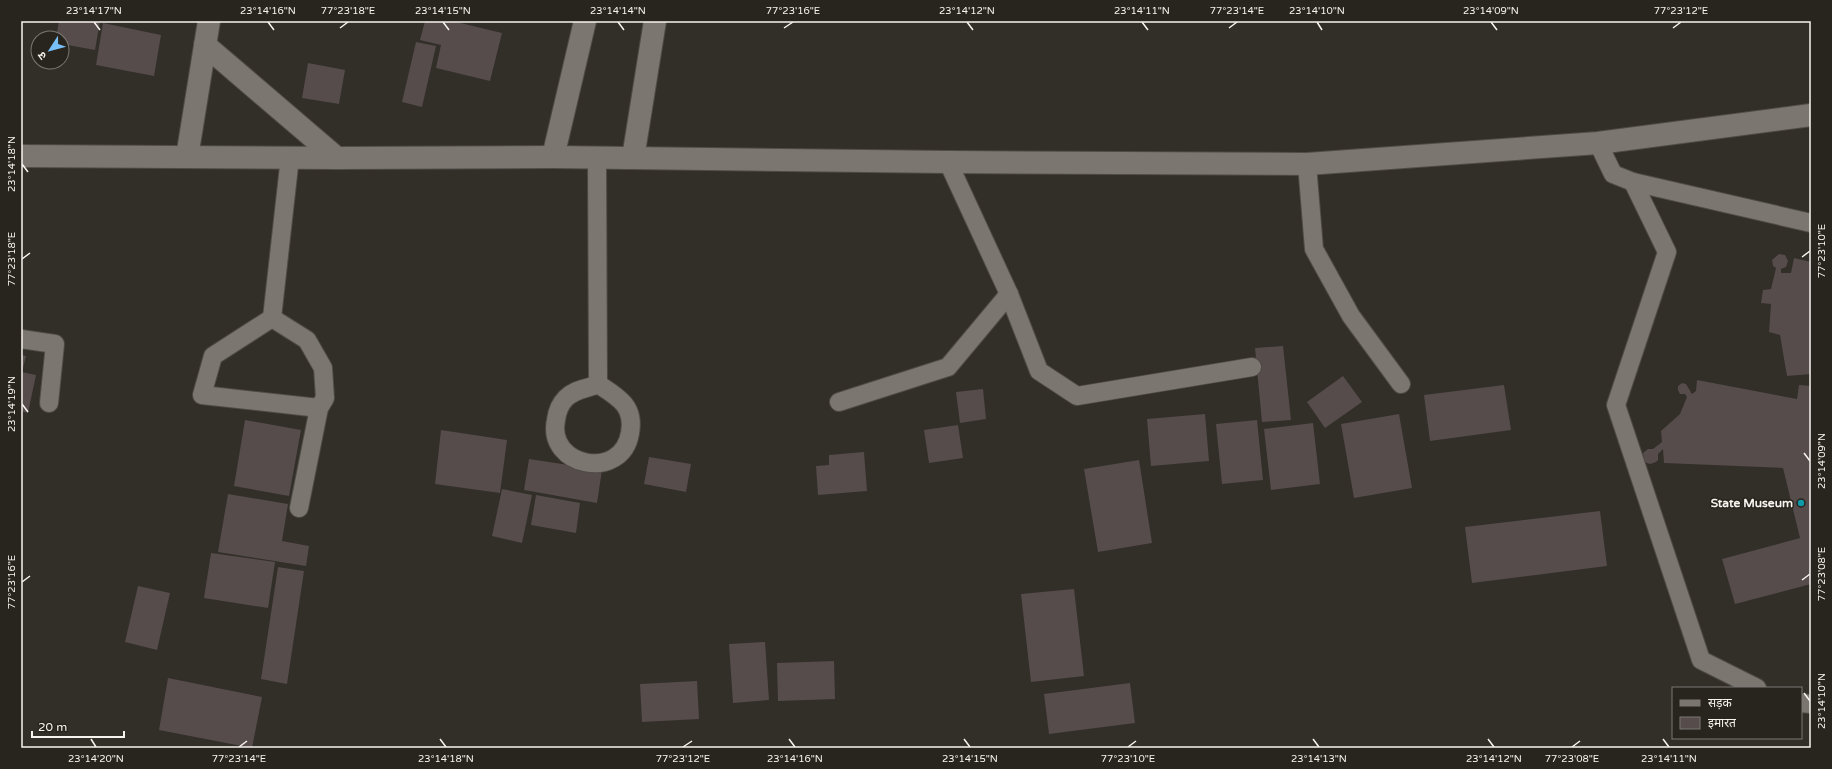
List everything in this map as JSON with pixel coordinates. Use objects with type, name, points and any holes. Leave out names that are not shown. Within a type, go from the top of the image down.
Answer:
[{"type":"street","points":[[187,157],[209,21]]},
{"type":"street","points":[[553,157],[585,21]]},
{"type":"street","points":[[633,158],[655,21]]},
{"type":"street","points":[[205,45],[337,158]]},
{"type":"street","points":[[21,156],[290,158],[597,157],[948,162],[1307,164],[1598,143],[1811,115]]},
{"type":"lane","points":[[1598,143],[1613,174],[1633,182],[1811,223]]},
{"type":"lane","points":[[597,157],[598,384]]},
{"type":"lane","points":[[272,318],[290,158]]},
{"type":"lane","points":[[948,162],[1009,294],[1038,372],[1077,396],[1252,367]]},
{"type":"lane","points":[[1307,164],[1314,249],[1351,316],[1401,384]]},
{"type":"lane","points":[[1633,182],[1667,252],[1616,405],[1701,660],[1755,687]]},
{"type":"lane","points":[[839,402],[948,367],[1009,294]]},
{"type":"lane","points":[[272,318],[213,356],[202,395],[319,408]]},
{"type":"lane","points":[[272,318],[307,340],[323,368],[325,398],[319,408],[299,508]]},
{"type":"lane","points":[[21,339],[55,344],[49,403]]},
{"type":"lane","points":[[598,384],[620,397],[628,410],[632,425],[629,439],[622,452],[609,461],[594,464],[579,462],[567,453],[558,441],[554,426],[557,411],[565,399],[578,390],[598,384]]},
{"type":"building","points":[[59,21],[100,21],[95,50],[70,45],[70,30],[57,30]]},
{"type":"building","points":[[425,21],[452,21],[502,33],[490,81],[436,68],[441,45],[420,40]]},
{"type":"building","points":[[103,23],[161,35],[154,76],[96,65]]},
{"type":"building","points":[[416,42],[436,46],[422,107],[402,102]]},
{"type":"building","points":[[308,63],[345,70],[339,104],[302,98]]},
{"type":"building","points":[[1779,254],[1785,255],[1788,261],[1786,267],[1781,269],[1781,273],[1791,273],[1794,258],[1811,262],[1811,374],[1787,376],[1780,335],[1769,332],[1771,304],[1761,303],[1763,290],[1771,289],[1776,268],[1773,266],[1772,260]]},
{"type":"building","points":[[1283,346],[1291,420],[1262,422],[1255,348]]},
{"type":"building","points":[[21,355],[26,356],[22,372],[36,375],[28,413],[21,411]]},
{"type":"building","points":[[1343,376],[1362,402],[1325,428],[1307,402]]},
{"type":"building","name":"State Museum","points":[[1697,380],[1797,399],[1799,385],[1811,386],[1811,584],[1735,604],[1722,559],[1800,538],[1783,468],[1664,463],[1663,449],[1658,454],[1658,460],[1656,462],[1650,464],[1644,462],[1643,453],[1648,449],[1653,449],[1662,442],[1661,431],[1680,414],[1687,397],[1685,394],[1680,394],[1678,386],[1682,383],[1686,384],[1692,394],[1696,391]]},
{"type":"building","points":[[1504,385],[1511,430],[1430,441],[1424,395]]},
{"type":"building","points":[[983,389],[986,419],[960,423],[956,392]]},
{"type":"building","points":[[1205,414],[1209,461],[1151,466],[1147,419]]},
{"type":"building","points":[[1399,414],[1412,488],[1354,498],[1341,424]]},
{"type":"building","points":[[245,420],[301,430],[289,496],[234,486]]},
{"type":"building","points":[[1257,420],[1263,480],[1222,484],[1216,424]]},
{"type":"building","points":[[1313,423],[1320,484],[1271,490],[1264,429]]},
{"type":"building","points":[[958,425],[963,458],[929,463],[924,430]]},
{"type":"building","points":[[441,430],[507,440],[500,493],[435,484]]},
{"type":"building","points":[[864,452],[867,491],[818,495],[816,466],[829,465],[829,455]]},
{"type":"building","points":[[649,457],[691,464],[686,492],[644,484]]},
{"type":"building","points":[[529,459],[602,470],[597,503],[524,490]]},
{"type":"building","points":[[1139,460],[1152,543],[1098,552],[1084,469]]},
{"type":"building","points":[[502,489],[532,495],[522,543],[492,536]]},
{"type":"building","points":[[228,494],[288,504],[282,541],[309,546],[306,566],[218,552]]},
{"type":"building","points":[[536,495],[580,503],[576,533],[531,525]]},
{"type":"building","points":[[1600,511],[1607,566],[1472,583],[1465,527]]},
{"type":"building","points":[[211,553],[275,562],[268,608],[204,598]]},
{"type":"building","points":[[278,567],[304,571],[287,684],[261,679]]},
{"type":"building","points":[[138,586],[170,593],[157,650],[125,642]]},
{"type":"building","points":[[1074,589],[1084,676],[1031,682],[1021,594]]},
{"type":"building","points":[[765,642],[769,700],[733,703],[729,644]]},
{"type":"building","points":[[834,661],[835,699],[778,701],[777,663]]},
{"type":"building","points":[[168,678],[262,697],[252,748],[159,730]]},
{"type":"building","points":[[697,681],[699,719],[642,722],[640,684]]},
{"type":"building","points":[[1130,683],[1135,723],[1049,734],[1044,694]]},
{"type":"place","name":"State Museum","points":[[1801,503]]}]
